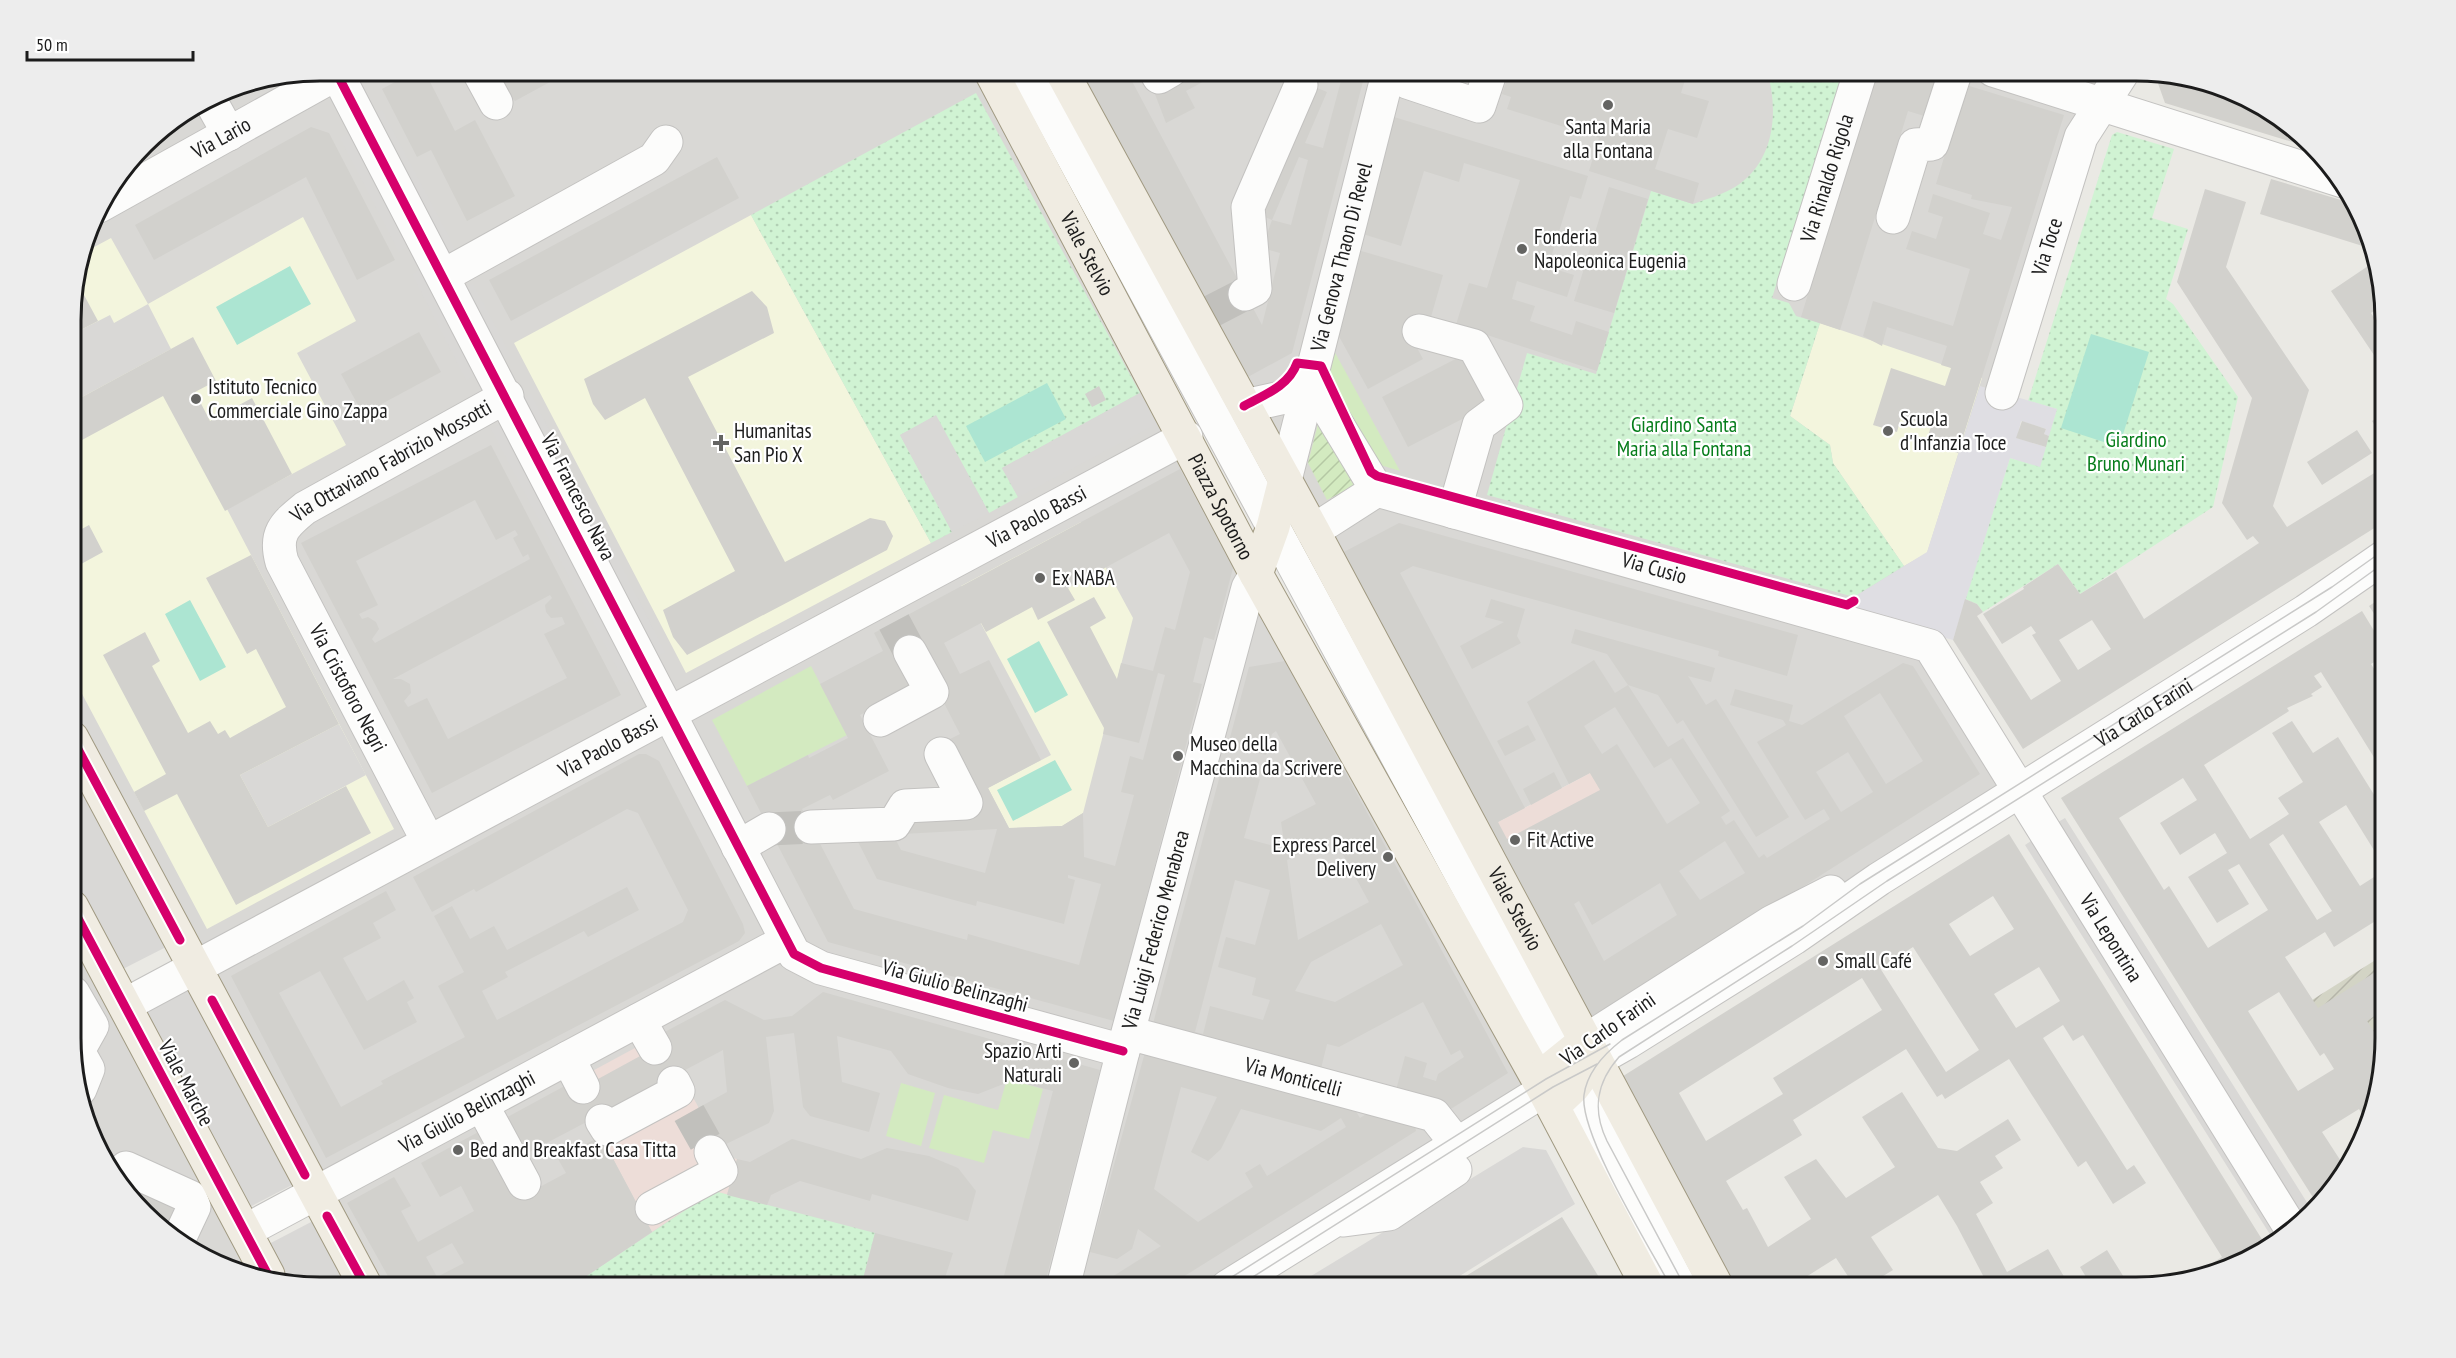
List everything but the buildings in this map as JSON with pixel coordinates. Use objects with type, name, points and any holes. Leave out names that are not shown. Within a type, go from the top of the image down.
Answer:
[{"type":"main road","name":"Viale Stelvio","points":[[996,81],[1186,437]]},
{"type":"main road","points":[[1067,81],[1203,316],[1244,406],[1313,531]]},
{"type":"main road","name":"Piazza Spotorno","points":[[1186,437],[1256,574],[1279,540],[1285,480]]},
{"type":"main road","name":"Viale Stelvio","points":[[1313,531],[1565,1075],[1644,1277]]},
{"type":"main road","name":"Piazza Spotorno","points":[[1279,540],[1313,531]]},
{"type":"main road","name":"Viale Stelvio","points":[[1256,574],[1565,1075],[1711,1277]]},
{"type":"main road","points":[[81,755],[361,1277]]},
{"type":"main road","name":"Viale Marche","points":[[81,924],[266,1270]]},
{"type":"street","name":"Via Lario","points":[[117,194],[222,122],[317,81]]},
{"type":"street","name":"Via Francesco Nava","points":[[343,81],[786,941]]},
{"type":"street","points":[[484,81],[496,103]]},
{"type":"street","name":"Viale Stelvio","points":[[1032,81],[1216,424]]},
{"type":"street","name":"Via Genova Thaon Di Revel","points":[[1308,392],[1376,123],[1396,81]]},
{"type":"street","points":[[1412,81],[1479,106],[1487,81]]},
{"type":"street","name":"Via Rinaldo Rigola","points":[[1794,284],[1858,81]]},
{"type":"street","points":[[1893,217],[1915,145],[1932,144],[1952,81]]},
{"type":"street","points":[[2027,81],[2327,176]]},
{"type":"street","name":"Via Toce","points":[[2002,393],[2081,136],[2117,81]]},
{"type":"street","points":[[1245,294],[1255,289],[1248,207],[1301,85]]},
{"type":"street","points":[[443,276],[654,159],[666,142]]},
{"type":"street","points":[[1419,331],[1474,346],[1506,405],[1479,425],[1454,512]]},
{"type":"street","points":[[1244,406],[1308,392],[1323,401],[1377,490]]},
{"type":"street","name":"Piazza Spotorno","points":[[1285,480],[1308,392]]},
{"type":"street","name":"Via Ottaviano Fabrizio Mossotti","points":[[281,532],[305,508],[507,396]]},
{"type":"street","name":"Piazza Spotorno","points":[[1216,424],[1279,540]]},
{"type":"street","name":"Via Paolo Bassi","points":[[125,1005],[196,969],[428,840],[669,713],[888,610],[1186,437]]},
{"type":"street","name":"Piazza Spotorno","points":[[1313,531],[1377,490]]},
{"type":"street","name":"Via Cusio","points":[[1377,490],[1930,646]]},
{"type":"street","name":"Via Cristoforo Negri","points":[[281,532],[278,547],[282,562],[428,840]]},
{"type":"street","name":"Viale Stelvio","points":[[1279,540],[1547,1033],[1565,1075],[1675,1277]]},
{"type":"street","name":"Via Carlo Farini","points":[[1243,1277],[1565,1075],[1772,922],[1857,881],[1900,867],[2306,611],[2375,563]]},
{"type":"street","name":"Via Luigi Federico Menabrea","points":[[1066,1277],[1248,588],[1256,574]]},
{"type":"street","name":"Via Lepontina","points":[[1930,646],[2288,1223]]},
{"type":"street","points":[[880,720],[932,692],[910,652]]},
{"type":"street","points":[[891,808],[846,809],[809,823],[894,824],[905,806],[966,803],[940,754]]},
{"type":"street","points":[[738,847],[769,829]]},
{"type":"street","name":"Via Giulio Belinzaghi","points":[[245,1231],[786,941],[794,954],[821,968],[1126,1042]]},
{"type":"street","points":[[81,1008],[92,1026],[81,1041]]},
{"type":"street","points":[[639,1020],[655,1048]]},
{"type":"street","name":"Via Monticelli","points":[[1126,1042],[1434,1114],[1449,1134]]},
{"type":"street","points":[[568,1058],[583,1087]]},
{"type":"street","points":[[83,1062],[88,1070],[85,1078]]},
{"type":"street","name":"Via Carlo Farini","points":[[1333,1221],[1449,1134],[1565,1075]]},
{"type":"street","points":[[602,1121],[607,1130],[680,1096]]},
{"type":"street","points":[[490,1120],[524,1183]]},
{"type":"street","points":[[652,1208],[721,1171],[711,1152]]},
{"type":"street","points":[[121,1172],[190,1197],[194,1207],[182,1233]]},
{"type":"shaded area","points":[[320,81],[985,81],[1180,435],[197,963],[81,735],[81,320],[83,289],[89,258],[99,229],[121,187],[140,162],[175,130],[214,106],[258,89],[289,83]]},
{"type":"shaded area","points":[[1070,81],[1382,81],[1305,388],[1246,402]]},
{"type":"shaded area","points":[[1390,81],[2117,81],[1924,631],[1379,487],[1314,525],[1249,410],[1302,396]]},
{"type":"shaded area","points":[[382,110],[457,252],[443,259],[369,117]]},
{"type":"shaded area","points":[[354,131],[413,244],[399,252],[340,138]]},
{"type":"shaded area","name":"Humanitas San Pio X","points":[[751,215],[931,543],[686,673],[514,343]]},
{"type":"shaded area","points":[[303,217],[356,321],[297,353],[346,445],[227,509],[394,829],[207,929],[81,692],[81,320],[83,289],[92,248],[111,238],[148,304]]},
{"type":"shaded area","points":[[425,267],[479,374],[466,380],[412,274]]},
{"type":"shaded area","points":[[473,284],[511,356],[498,363],[460,291]]},
{"type":"shaded area","points":[[148,304],[171,349],[81,398],[81,330],[110,315],[114,323]]},
{"type":"shaded area","name":"Scuola d'Infanzia Toce","points":[[1820,323],[1982,378],[1927,553],[1904,566],[1833,463],[1830,445],[1790,416]]},
{"type":"shaded area","points":[[1980,386],[2057,409],[2049,436],[2044,434],[2046,429],[2021,421],[2017,438],[2046,447],[2040,467],[2010,458],[1953,640],[1858,613],[1854,597],[1927,552]]},
{"type":"shaded area","points":[[1140,393],[1157,424],[1018,497],[1002,468]]},
{"type":"shaded area","points":[[531,394],[570,471],[558,477],[518,401]]},
{"type":"shaded area","points":[[936,415],[989,513],[952,532],[900,435]]},
{"type":"shaded area","points":[[505,421],[638,676],[625,683],[491,429]]},
{"type":"shaded area","points":[[1183,444],[1541,1089],[1239,1277],[365,1277],[202,972]]},
{"type":"shaded area","points":[[1377,492],[1923,641],[2020,790],[1596,1046],[1539,924],[1590,773],[1487,828],[1317,531]]},
{"type":"shaded area","points":[[585,494],[665,652],[653,659],[570,502]]},
{"type":"shaded area","points":[[1081,522],[1133,618],[1083,813],[1062,826],[1009,828],[988,788],[1051,755],[961,586]]},
{"type":"shaded area","points":[[339,724],[366,775],[268,827],[240,775]]},
{"type":"shaded area","points":[[1590,773],[1645,860],[1539,924],[1487,828]]},
{"type":"shaded area","points":[[81,783],[168,946],[121,970],[81,895]]},
{"type":"shaded area","points":[[2065,818],[2308,1204],[2298,1214],[2053,825]]},
{"type":"shaded area","points":[[2037,837],[2282,1227],[2271,1236],[2025,845]]},
{"type":"shaded area","points":[[81,931],[261,1269],[214,1252],[187,1237],[162,1218],[130,1183],[106,1144],[89,1100],[83,1069]]},
{"type":"shaded area","points":[[2375,960],[2375,1038],[2369,1090],[2312,1000]]},
{"type":"shaded area","points":[[190,988],[294,1184],[248,1208],[144,1012]]},
{"type":"shaded area","points":[[659,1035],[725,1156],[737,1159],[727,1195],[714,1191],[652,1232],[572,1082]]},
{"type":"shaded area","points":[[1523,1147],[1546,1150],[1575,1204],[1458,1277],[1309,1277]]},
{"type":"shaded area","points":[[313,1221],[344,1277],[283,1274],[267,1245]]},
{"type":"green space","name":"Giardino Santa Maria alla Fontana","points":[[1770,81],[1840,81],[1772,298],[1789,303],[1796,316],[1820,323],[1790,416],[1830,445],[1833,463],[1904,566],[1854,597],[1487,495],[1527,353],[1596,374],[1651,191],[1693,204],[1730,190],[1748,176],[1759,164],[1771,135],[1773,102]]},
{"type":"green space","points":[[976,93],[1140,393],[1002,468],[1018,497],[989,513],[936,416],[900,435],[952,532],[931,543],[751,215]]},
{"type":"green space","name":"Giardino Bruno Munari","points":[[2117,132],[2174,149],[2152,218],[2188,229],[2166,299],[2173,304],[2238,397],[2213,507],[2080,594],[2058,564],[1983,612],[1977,604],[1965,599],[2010,458],[2039,466],[2057,409],[2028,401],[2112,135]]},
{"type":"green space","points":[[290,266],[311,304],[237,345],[216,307]]},
{"type":"green space","points":[[2091,334],[2149,352],[2119,447],[2061,428]]},
{"type":"green space","points":[[1333,349],[1400,471],[1377,464],[1330,379]]},
{"type":"green space","points":[[1047,383],[1066,419],[985,462],[966,426]]},
{"type":"green space","points":[[1321,412],[1361,482],[1327,500],[1308,463]]},
{"type":"green space","points":[[190,600],[226,667],[200,681],[165,614]]},
{"type":"green space","points":[[1039,641],[1068,695],[1035,713],[1007,659]]},
{"type":"green space","points":[[811,666],[847,735],[747,786],[712,720]]},
{"type":"green space","points":[[1055,760],[1072,790],[1013,821],[997,790]]},
{"type":"green space","points":[[1007,1079],[1043,1089],[1029,1139],[993,1130],[984,1163],[929,1148],[944,1095],[998,1110]]},
{"type":"green space","points":[[901,1083],[935,1093],[921,1146],[886,1136]]},
{"type":"green space","points":[[714,1191],[875,1233],[864,1277],[585,1277]]},
{"type":"tunnel","points":[[1210,312],[1245,294]]},
{"type":"tunnel","points":[[894,622],[910,652]]},
{"type":"tunnel","points":[[769,829],[811,827]]},
{"type":"tunnel","points":[[689,1113],[711,1152]]},
{"type":"tram line","points":[[1665,1277],[1604,1163],[1585,1113],[1586,1087],[1603,1057],[1622,1040],[1803,926],[1860,884],[2332,587],[2375,556]]},
{"type":"tram line","points":[[1680,1277],[1602,1130],[1598,1108],[1601,1087],[1619,1057],[1792,946],[1887,881],[2316,612],[2375,569]]},
{"type":"tram line","points":[[1232,1277],[1546,1079],[1610,1044]]},
{"type":"tram line","points":[[1253,1277],[1553,1087],[1597,1064]]},
{"type":"cycle path","points":[[341,81],[794,954],[821,968],[1123,1051]]},
{"type":"cycle path","points":[[1244,406],[1282,384],[1297,363],[1321,366],[1371,472],[1377,476],[1847,605],[1854,601]]},
{"type":"cycle path","points":[[81,755],[180,940]]},
{"type":"cycle path","points":[[81,924],[266,1270]]},
{"type":"cycle path","points":[[212,1000],[305,1175]]},
{"type":"cycle path","points":[[327,1216],[361,1277]]},
{"type":"place","name":"Santa Maria alla Fontana","points":[[1608,105]]},
{"type":"place","name":"Fonderia Napoleonica Eugenia","points":[[1522,249]]},
{"type":"place","name":"Istituto Tecnico Commerciale Gino Zappa","points":[[196,399]]},
{"type":"place","name":"Scuola d'Infanzia Toce","points":[[1888,431]]},
{"type":"place","name":"Humanitas San Pio X","points":[[721,443]]},
{"type":"place","name":"Ex NABA","points":[[1040,578]]},
{"type":"place","name":"Museo della Macchina da Scrivere","points":[[1178,756]]},
{"type":"place","name":"Fit Active","points":[[1515,840]]},
{"type":"place","name":"Express Parcel Delivery","points":[[1388,857]]},
{"type":"place","name":"Small Café","points":[[1823,961]]},
{"type":"place","name":"Spazio Arti Naturali","points":[[1074,1063]]},
{"type":"place","name":"Bed and Breakfast Casa Titta","points":[[458,1150]]}]
